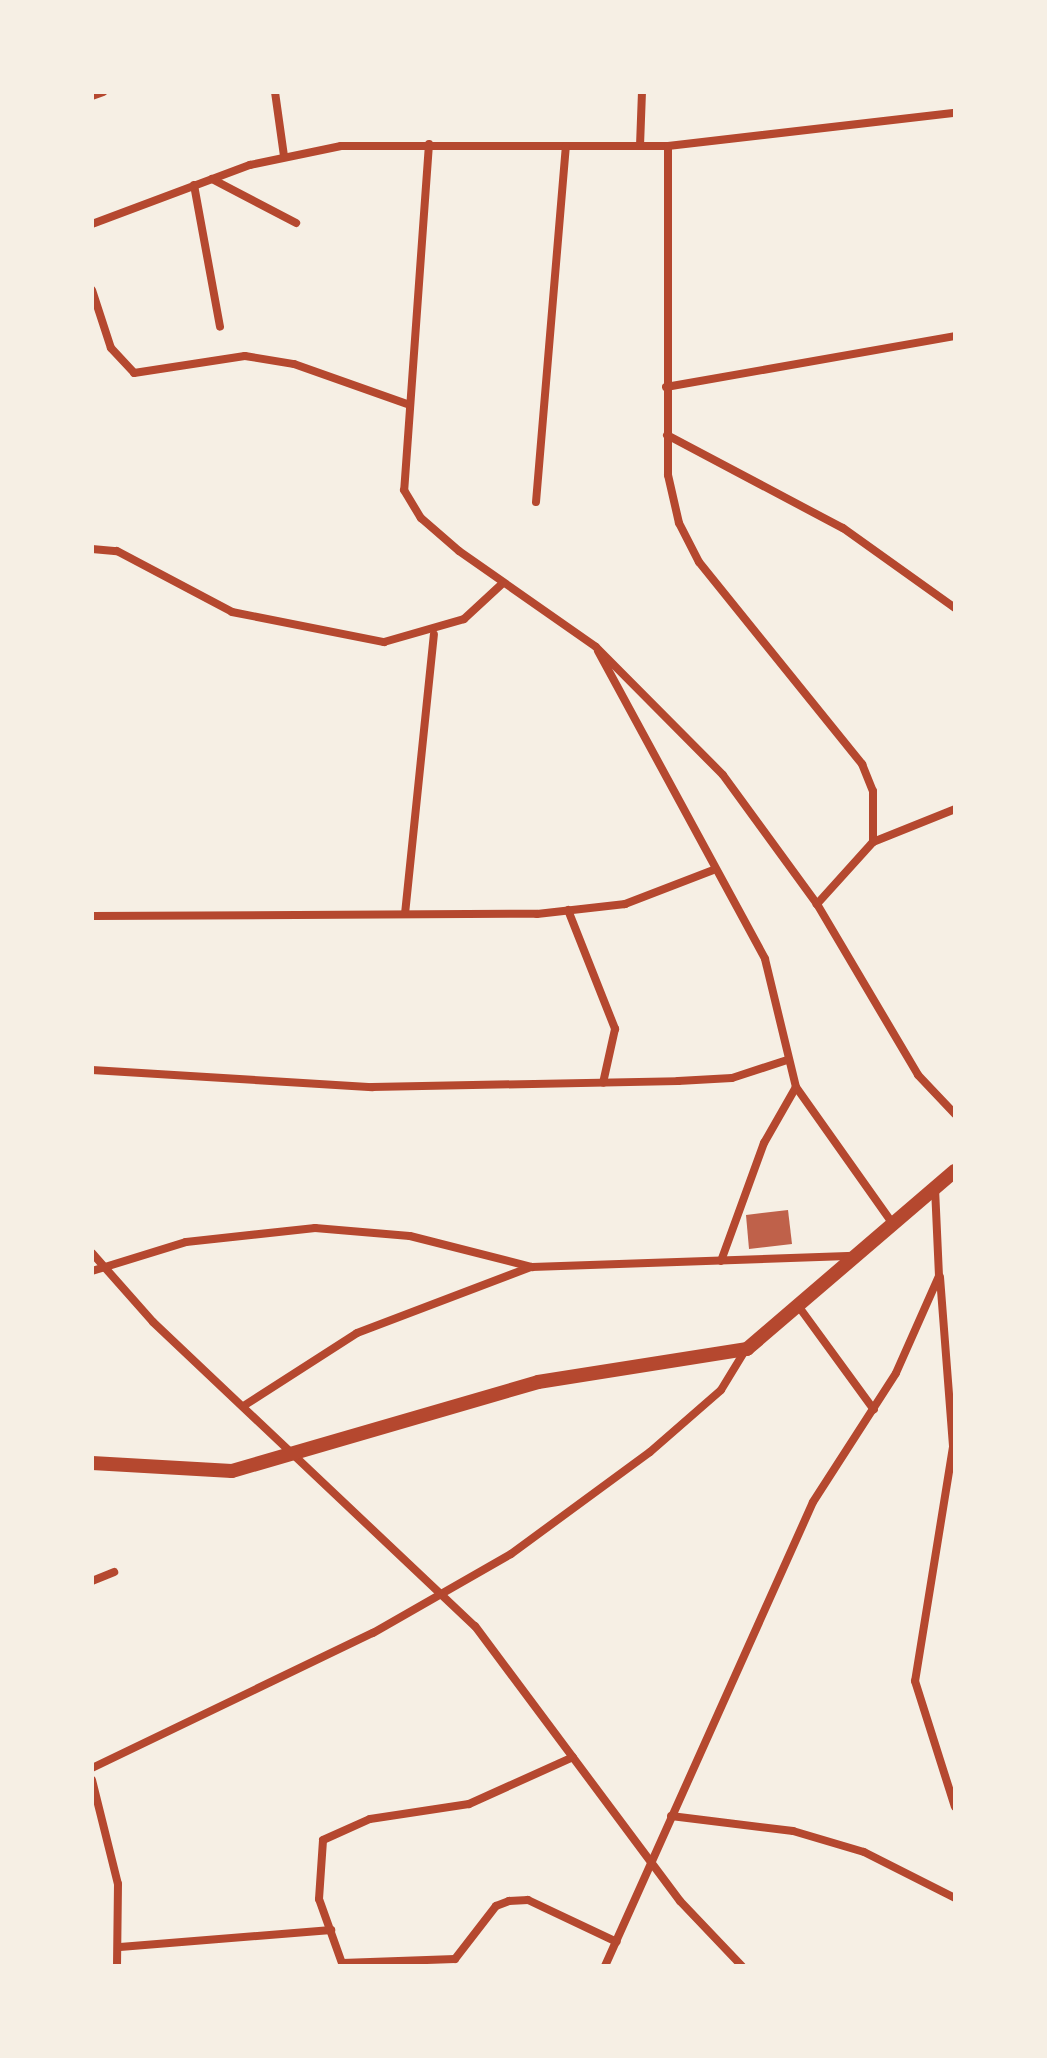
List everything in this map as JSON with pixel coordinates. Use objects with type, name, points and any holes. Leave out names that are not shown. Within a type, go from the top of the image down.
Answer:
[{"type":"street","points":[[92,96],[103,92]]},
{"type":"street","points":[[275,92],[284,156]]},
{"type":"street","points":[[640,146],[642,92]]},
{"type":"street","points":[[92,224],[194,185],[284,156],[429,144],[668,146],[955,114]]},
{"type":"street","points":[[429,144],[404,490],[421,518],[503,583],[596,647],[723,775],[817,904],[918,1075],[955,1114]]},
{"type":"street","points":[[536,502],[566,146]]},
{"type":"street","points":[[668,146],[667,435],[679,523],[699,562],[862,764],[877,816],[873,842]]},
{"type":"street","points":[[212,179],[296,223]]},
{"type":"street","points":[[194,185],[220,327]]},
{"type":"street","points":[[92,290],[120,363],[134,373],[245,356],[294,364],[410,405]]},
{"type":"street","points":[[92,327],[103,325]]},
{"type":"street","points":[[666,387],[955,336]]},
{"type":"street","points":[[667,435],[843,528],[955,608]]},
{"type":"street","points":[[92,549],[117,551],[232,612],[321,635],[384,642],[434,634],[464,619],[503,583]]},
{"type":"street","points":[[405,914],[434,634]]},
{"type":"street","points":[[596,647],[713,870],[765,959],[796,1087],[893,1224]]},
{"type":"street","points":[[817,904],[873,842],[955,809]]},
{"type":"street","points":[[92,916],[568,910],[625,904],[713,870]]},
{"type":"street","points":[[568,910],[615,1029],[603,1083]]},
{"type":"street","points":[[92,1070],[372,1087],[732,1078],[787,1060]]},
{"type":"street","points":[[721,1261],[764,1143],[796,1087]]},
{"type":"street","points":[[92,1768],[442,1594],[511,1554],[650,1452],[721,1390],[747,1349],[955,1171]]},
{"type":"street","points":[[935,1187],[953,1447],[915,1681],[955,1807]]},
{"type":"street","points":[[96,1270],[186,1242],[315,1228],[410,1236],[532,1267],[856,1256]]},
{"type":"street","points":[[92,1253],[96,1270],[295,1450],[442,1594],[510,1667],[573,1757],[652,1860],[732,1962],[742,1966]]},
{"type":"street","points":[[245,1405],[357,1333],[532,1267]]},
{"type":"street","points":[[605,1966],[813,1502],[874,1410],[939,1276]]},
{"type":"street","points":[[799,1307],[874,1410]]},
{"type":"street","points":[[92,1463],[232,1471],[295,1450],[538,1382],[747,1349]]},
{"type":"street","points":[[92,1581],[114,1572]]},
{"type":"street","points":[[573,1757],[469,1804],[339,1827],[323,1840],[318,1869],[331,1930],[343,1965],[455,1959],[496,1906],[509,1901],[528,1900],[617,1942]]},
{"type":"street","points":[[92,1780],[118,1884],[120,1947],[117,1966]]},
{"type":"street","points":[[671,1816],[793,1831],[864,1852],[955,1898]]},
{"type":"street","points":[[120,1947],[331,1930]]},
{"type":"building","points":[[788,1210],[792,1244],[749,1249],[746,1215]]}]
